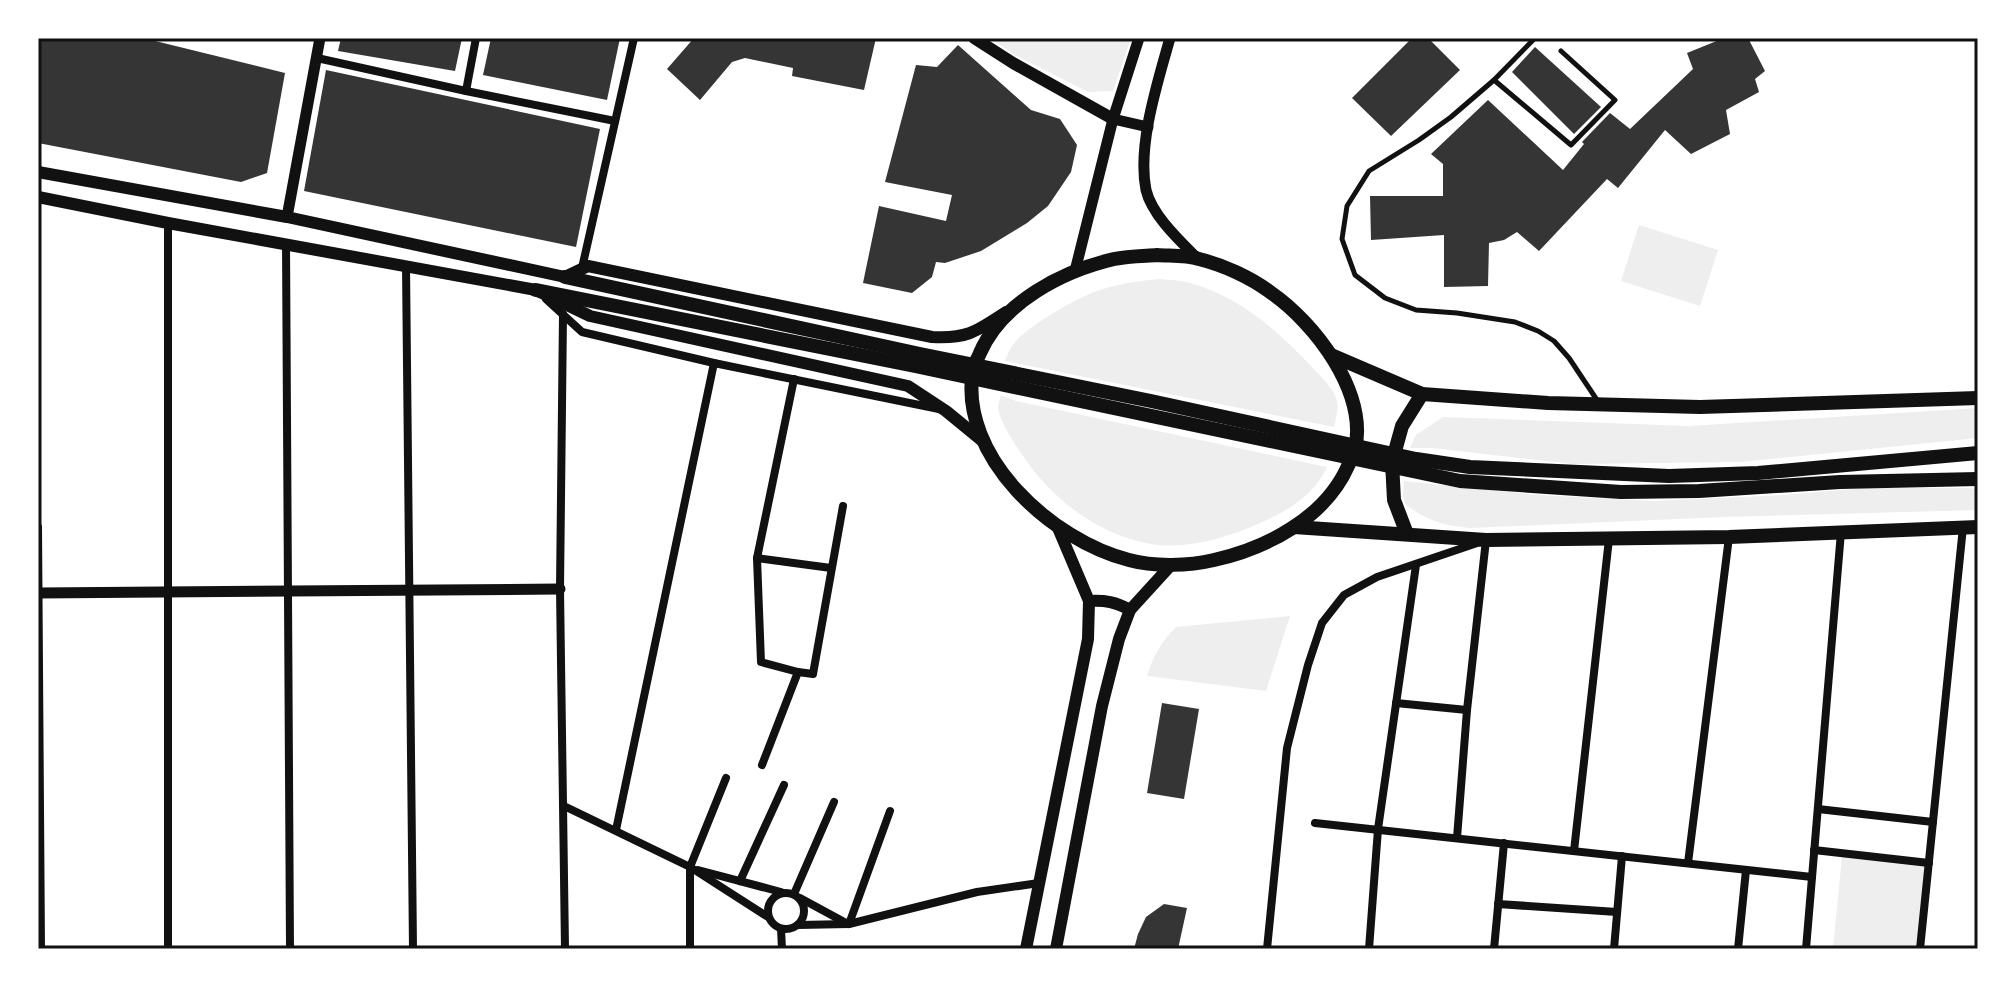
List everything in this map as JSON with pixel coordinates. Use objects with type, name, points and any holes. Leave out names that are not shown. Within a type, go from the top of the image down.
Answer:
[{"type":"main road","points":[[974,38],[1113,119]]},
{"type":"main road","points":[[38,172],[287,217],[1416,459],[1470,467],[1669,476],[1758,473],[1978,453]]},
{"type":"main road","points":[[38,197],[536,290],[1460,481],[1621,492],[1978,479]]},
{"type":"main road","points":[[565,277],[588,266],[932,337],[954,338],[979,329],[1039,290],[1075,271],[1116,259],[1157,255],[1197,258],[1235,272],[1271,292],[1302,320],[1331,355],[1353,399],[1357,423],[1355,450],[1346,472],[1332,495],[1294,527],[1253,548],[1212,561],[1172,564],[1131,561],[1075,538],[1041,515],[995,464],[976,419],[973,369],[983,345],[997,324],[1016,306]]},
{"type":"main road","points":[[536,290],[590,316],[908,386],[946,411],[985,443]]},
{"type":"main road","points":[[1331,355],[1422,394],[1548,403],[1700,407],[1978,398]]},
{"type":"main road","points":[[1407,534],[1394,500],[1392,462],[1402,426],[1422,394]]},
{"type":"main road","points":[[1294,527],[1486,540],[1729,537],[1971,527]]},
{"type":"main road","points":[[1026,949],[1088,639],[1089,601],[1058,528]]},
{"type":"main road","points":[[1056,949],[1102,706],[1119,639],[1130,610],[1172,564]]},
{"type":"main road","points":[[1089,601],[1117,603],[1130,610]]},
{"type":"street","points":[[287,217],[320,38]]},
{"type":"street","points":[[466,91],[476,38]]},
{"type":"street","points":[[582,268],[634,38]]},
{"type":"street","points":[[1075,271],[1113,119],[1139,38]]},
{"type":"street","points":[[1170,38],[1148,127],[1144,156],[1146,191],[1164,225],[1197,258]]},
{"type":"street","points":[[317,58],[615,121]]},
{"type":"street","points":[[1113,119],[1148,127]]},
{"type":"street","points":[[168,223],[168,949]]},
{"type":"street","points":[[286,243],[290,949]]},
{"type":"street","points":[[406,266],[413,949]]},
{"type":"street","points":[[536,290],[582,332],[946,411]]},
{"type":"street","points":[[563,314],[560,589],[565,949]]},
{"type":"street","points":[[616,830],[714,363]]},
{"type":"street","points":[[794,379],[757,558],[761,662],[813,674],[843,506]]},
{"type":"street","points":[[38,527],[41,949]]},
{"type":"street","points":[[1920,949],[1971,527]]},
{"type":"street","points":[[1806,949],[1841,532]]},
{"type":"street","points":[[1688,863],[1729,537]]},
{"type":"street","points":[[1574,851],[1609,539]]},
{"type":"street","points":[[1267,949],[1287,748],[1322,623],[1344,595],[1377,577],[1486,540],[1467,710],[1457,838]]},
{"type":"street","points":[[757,558],[831,568]]},
{"type":"street","points":[[1369,949],[1378,829],[1416,565]]},
{"type":"street","points":[[38,593],[560,589]]},
{"type":"street","points":[[762,765],[798,672]]},
{"type":"street","points":[[1396,703],[1467,710]]},
{"type":"street","points":[[690,949],[690,867],[726,778]]},
{"type":"street","points":[[740,881],[784,785]]},
{"type":"street","points":[[564,806],[690,867],[768,917],[781,929],[798,925],[804,915],[797,896],[834,802]]},
{"type":"street","points":[[1818,809],[1933,822]]},
{"type":"street","points":[[849,924],[890,811]]},
{"type":"street","points":[[1315,823],[1812,877]]},
{"type":"street","points":[[1494,949],[1504,843]]},
{"type":"street","points":[[1814,850],[1929,863]]},
{"type":"street","points":[[1614,949],[1622,856]]},
{"type":"street","points":[[690,867],[797,896],[849,924]]},
{"type":"street","points":[[1738,949],[1746,870]]},
{"type":"street","points":[[798,925],[849,924],[977,892],[1039,883]]},
{"type":"street","points":[[768,917],[768,905],[781,892]]},
{"type":"street","points":[[1498,904],[1617,912]]},
{"type":"street","points":[[781,929],[782,949]]},
{"type":"lane","points":[[1535,38],[1494,80],[1451,117],[1369,171],[1347,206],[1342,239],[1355,275],[1385,298],[1416,310],[1515,322],[1554,341],[1599,404]]},
{"type":"lane","points":[[1494,80],[1571,145],[1615,100],[1561,51]]},
{"type":"shaded area","points":[[990,38],[1131,38],[1113,91],[1088,92],[1015,55]]},
{"type":"shaded area","points":[[1639,225],[1718,250],[1700,306],[1621,281]]},
{"type":"shaded area","points":[[1159,279],[1186,282],[1208,289],[1257,316],[1334,392],[1337,412],[1334,427],[1005,361],[1019,338],[1072,302],[1110,287]]},
{"type":"shaded area","points":[[1001,395],[1016,401],[1327,467],[1307,495],[1258,524],[1206,542],[1151,544],[1095,524],[1048,487],[1023,456],[1004,425],[998,407]]},
{"type":"shaded area","points":[[1978,408],[1978,438],[1740,462],[1572,464],[1410,448],[1416,435],[1443,417],[1689,426]]},
{"type":"shaded area","points":[[1404,481],[1537,495],[1653,501],[1864,488],[1966,488],[1978,489],[1978,510],[1470,528],[1436,521],[1413,510],[1405,504]]},
{"type":"shaded area","points":[[1290,616],[1266,691],[1147,676],[1158,650],[1176,627]]},
{"type":"shaded area","points":[[1842,856],[1925,864],[1917,949],[1833,949]]},
{"type":"building","points":[[38,38],[143,38],[285,73],[267,173],[241,182],[38,143]]},
{"type":"building","points":[[341,38],[462,38],[455,71],[338,51]]},
{"type":"building","points":[[491,38],[620,38],[607,100],[483,75]]},
{"type":"building","points":[[694,38],[876,38],[864,90],[792,76],[793,68],[745,58],[732,62],[700,100],[667,69]]},
{"type":"building","points":[[1412,38],[1428,38],[1460,70],[1391,136],[1352,98]]},
{"type":"building","points":[[1724,38],[1748,38],[1765,71],[1755,79],[1759,92],[1726,110],[1730,134],[1691,154],[1665,130],[1618,188],[1607,179],[1539,251],[1517,232],[1504,240],[1489,243],[1488,286],[1444,287],[1444,235],[1371,240],[1370,196],[1443,196],[1443,164],[1431,154],[1488,100],[1563,170],[1584,144],[1582,142],[1610,113],[1630,129],[1693,69],[1687,53]]},
{"type":"building","points":[[958,45],[1031,110],[1060,119],[1077,145],[1071,172],[1048,206],[1027,223],[981,251],[945,263],[936,262],[932,277],[912,293],[863,283],[879,206],[946,221],[952,195],[885,182],[916,65],[937,67]]},
{"type":"building","points":[[1535,47],[1601,107],[1574,134],[1512,72]]},
{"type":"building","points":[[326,70],[600,129],[576,247],[304,191]]},
{"type":"building","points":[[1162,703],[1199,709],[1184,799],[1147,793]]},
{"type":"building","points":[[1164,904],[1187,908],[1178,949],[1134,949],[1146,917]]}]
